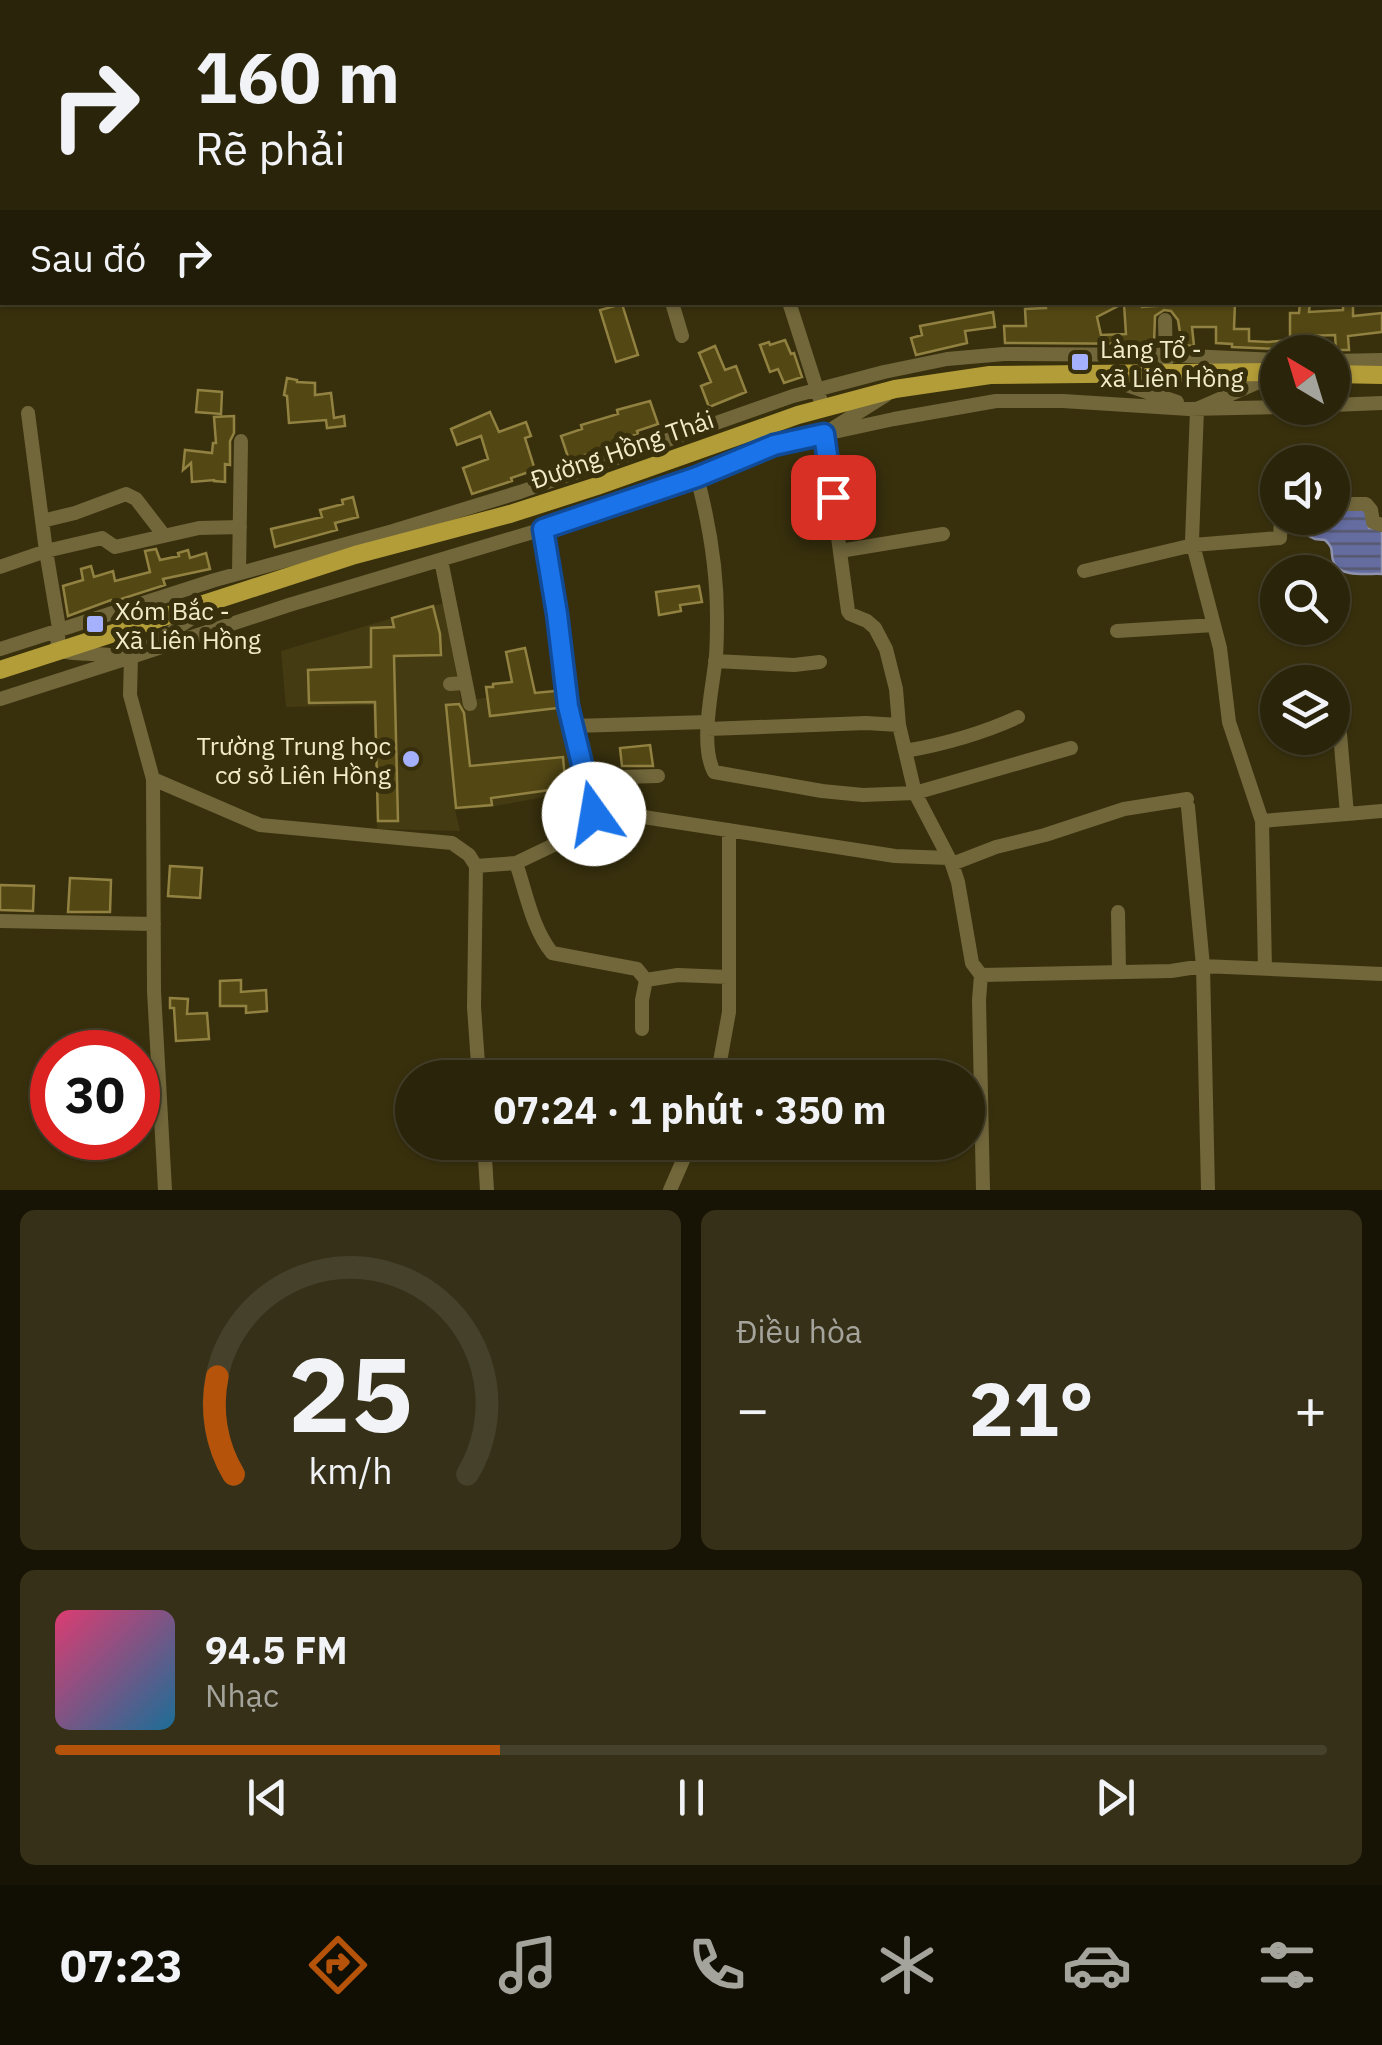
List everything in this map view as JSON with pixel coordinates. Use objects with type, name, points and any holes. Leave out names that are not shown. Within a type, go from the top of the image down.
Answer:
[{"type":"main road","name":"Đường Hồng Thái","points":[[0,670],[355,555],[510,514],[746,432],[896,389],[990,375],[1091,374],[1166,364],[1260,372]]},
{"type":"main road","points":[[1350,374],[1382,375]]},
{"type":"street","points":[[672,305],[682,336]]},
{"type":"street","points":[[791,305],[824,408]]},
{"type":"street","points":[[1165,320],[1166,364]]},
{"type":"street","points":[[0,649],[240,573],[520,492],[818,388],[884,372],[1004,354],[1166,364],[1260,361]]},
{"type":"street","points":[[1350,361],[1382,360]]},
{"type":"street","points":[[1091,374],[1197,409],[1260,381]]},
{"type":"street","points":[[746,432],[824,434],[896,389]]},
{"type":"street","points":[[0,699],[517,538],[697,477],[774,445],[996,401],[1063,400],[1197,409],[1260,407]]},
{"type":"street","points":[[1350,404],[1382,403]]},
{"type":"street","points":[[1197,409],[1193,545],[1220,648],[1230,722],[1262,821],[1265,969]]},
{"type":"street","points":[[28,412],[59,628],[57,650],[129,658],[218,601]]},
{"type":"street","points":[[824,434],[848,610],[867,621],[881,636],[896,689],[899,725],[915,793],[951,861],[972,964],[981,976],[983,1190]]},
{"type":"street","points":[[240,573],[241,441]]},
{"type":"street","points":[[697,477],[713,558],[717,612],[708,725],[710,764],[717,773],[822,791],[863,795],[915,793],[1071,748]]},
{"type":"street","points":[[42,521],[75,514],[126,494],[136,498],[163,534]]},
{"type":"street","points":[[1350,504],[1366,504],[1373,522],[1382,524]]},
{"type":"street","points":[[510,514],[517,538]]},
{"type":"street","points":[[0,567],[102,538],[115,547],[199,528],[240,528]]},
{"type":"street","points":[[543,529],[573,726],[597,824]]},
{"type":"street","points":[[840,552],[943,534]]},
{"type":"street","points":[[1084,571],[1193,545],[1280,535]]},
{"type":"street","points":[[441,560],[458,683],[470,704]]},
{"type":"street","points":[[1117,631],[1214,625]]},
{"type":"street","points":[[129,658],[130,695],[153,779],[154,991],[165,1190]]},
{"type":"street","points":[[715,661],[794,665],[820,662]]},
{"type":"street","points":[[905,751],[979,734],[1018,717]]},
{"type":"street","points":[[573,726],[899,725]]},
{"type":"street","points":[[1342,755],[1347,814]]},
{"type":"street","points":[[586,778],[658,776]]},
{"type":"street","points":[[153,779],[260,825],[452,843],[469,855],[476,866],[474,1008],[478,1060]]},
{"type":"street","points":[[476,866],[516,862],[610,818],[636,816],[894,856],[951,861],[1124,809],[1188,803],[1203,966],[1208,1190]]},
{"type":"street","points":[[1262,821],[1382,811]]},
{"type":"street","points":[[721,1060],[729,1012],[729,830]]},
{"type":"street","points":[[516,862],[538,929],[552,953],[637,969],[646,980]]},
{"type":"street","points":[[1118,912],[1120,972]]},
{"type":"street","points":[[0,920],[154,924]]},
{"type":"street","points":[[981,976],[1171,971],[1203,966],[1382,974]]},
{"type":"street","points":[[646,980],[678,975],[728,977]]},
{"type":"street","points":[[642,1030],[646,980]]},
{"type":"street","points":[[485,1160],[487,1190]]},
{"type":"street","points":[[670,1190],[684,1160]]},
{"type":"shaded area","name":"Trường Trung học cơ sở Liên Hồng","points":[[444,603],[461,701],[563,688],[568,741],[581,790],[455,810],[460,831],[377,829],[373,705],[286,707],[281,651]]},
{"type":"water","points":[[1350,509],[1366,510],[1369,528],[1382,528],[1382,574],[1350,573],[1350,555],[1332,555],[1325,540],[1309,536],[1350,535]]},
{"type":"building","points":[[622,305],[638,355],[616,362],[600,310]]},
{"type":"building","points":[[1046,305],[1120,305],[1097,317],[1101,335],[1126,334],[1124,305],[1235,305],[1234,329],[1249,329],[1249,341],[1260,342],[1260,348],[1216,343],[1216,327],[1192,327],[1194,346],[1182,345],[1178,320],[1171,311],[1164,310],[1155,316],[1154,344],[1005,343],[1004,326],[1026,326],[1025,309]]},
{"type":"building","points":[[1300,305],[1310,305],[1309,312],[1343,310],[1343,305],[1353,305],[1353,316],[1382,313],[1382,332],[1290,335],[1290,313],[1299,313]]},
{"type":"building","points":[[993,312],[995,327],[965,331],[967,343],[916,355],[911,338],[922,335],[920,326]]},
{"type":"building","points":[[785,340],[802,377],[784,383],[778,369],[770,372],[760,345]]},
{"type":"building","points":[[715,346],[725,370],[736,366],[746,392],[709,407],[701,386],[711,382],[699,353]]},
{"type":"building","points":[[287,378],[315,383],[315,395],[331,393],[334,418],[344,416],[345,426],[327,428],[326,420],[289,423],[284,395]]},
{"type":"building","points":[[198,390],[222,392],[221,414],[196,412]]},
{"type":"building","points":[[650,401],[658,424],[570,463],[561,436],[582,429],[581,425],[618,414],[617,410]]},
{"type":"building","points":[[490,412],[499,432],[526,422],[531,436],[525,438],[535,470],[472,494],[463,468],[488,459],[481,436],[457,445],[451,429]]},
{"type":"building","points":[[234,416],[225,482],[192,482],[191,463],[183,470],[185,450],[212,453],[216,443],[214,417]]},
{"type":"building","points":[[353,497],[358,517],[335,523],[337,530],[275,547],[271,529],[322,517],[320,510]]},
{"type":"building","points":[[156,549],[160,560],[188,550],[190,558],[206,553],[210,569],[163,579],[165,585],[68,616],[63,586],[83,580],[81,569],[91,566],[94,577],[113,571],[115,581],[150,572],[145,551]]},
{"type":"building","points":[[699,586],[702,602],[680,605],[681,611],[659,615],[656,592]]},
{"type":"building","points":[[433,606],[441,655],[394,656],[398,821],[378,821],[375,702],[309,703],[308,670],[371,667],[371,628],[394,627],[392,618]]},
{"type":"building","points":[[525,648],[535,693],[555,691],[558,708],[490,716],[486,687],[512,682],[506,652]]},
{"type":"building","points":[[459,704],[464,713],[470,766],[563,757],[565,780],[574,778],[576,790],[551,796],[550,790],[491,798],[492,805],[456,808],[446,705]]},
{"type":"building","points":[[650,745],[653,766],[622,766],[620,748]]},
{"type":"building","points":[[170,866],[202,868],[200,898],[168,896]]},
{"type":"building","points":[[70,878],[111,880],[110,912],[68,912]]},
{"type":"building","points":[[0,885],[34,886],[33,911],[0,910]]},
{"type":"building","points":[[241,980],[241,992],[266,990],[267,1011],[246,1013],[246,1006],[220,1006],[220,981]]},
{"type":"building","points":[[170,998],[188,999],[187,1014],[207,1013],[209,1039],[176,1041]]},
{"type":"place","name":"Làng Tổ - xã Liên Hồng","points":[[1080,362]]},
{"type":"place","name":"Xóm Bắc - Xã Liên Hồng","points":[[95,624]]},
{"type":"place","name":"Trường Trung học cơ sở Liên Hồng","points":[[411,759]]},
{"type":"route","points":[[594,814],[568,706],[543,529],[697,477],[774,445],[824,434],[833,497]]}]
